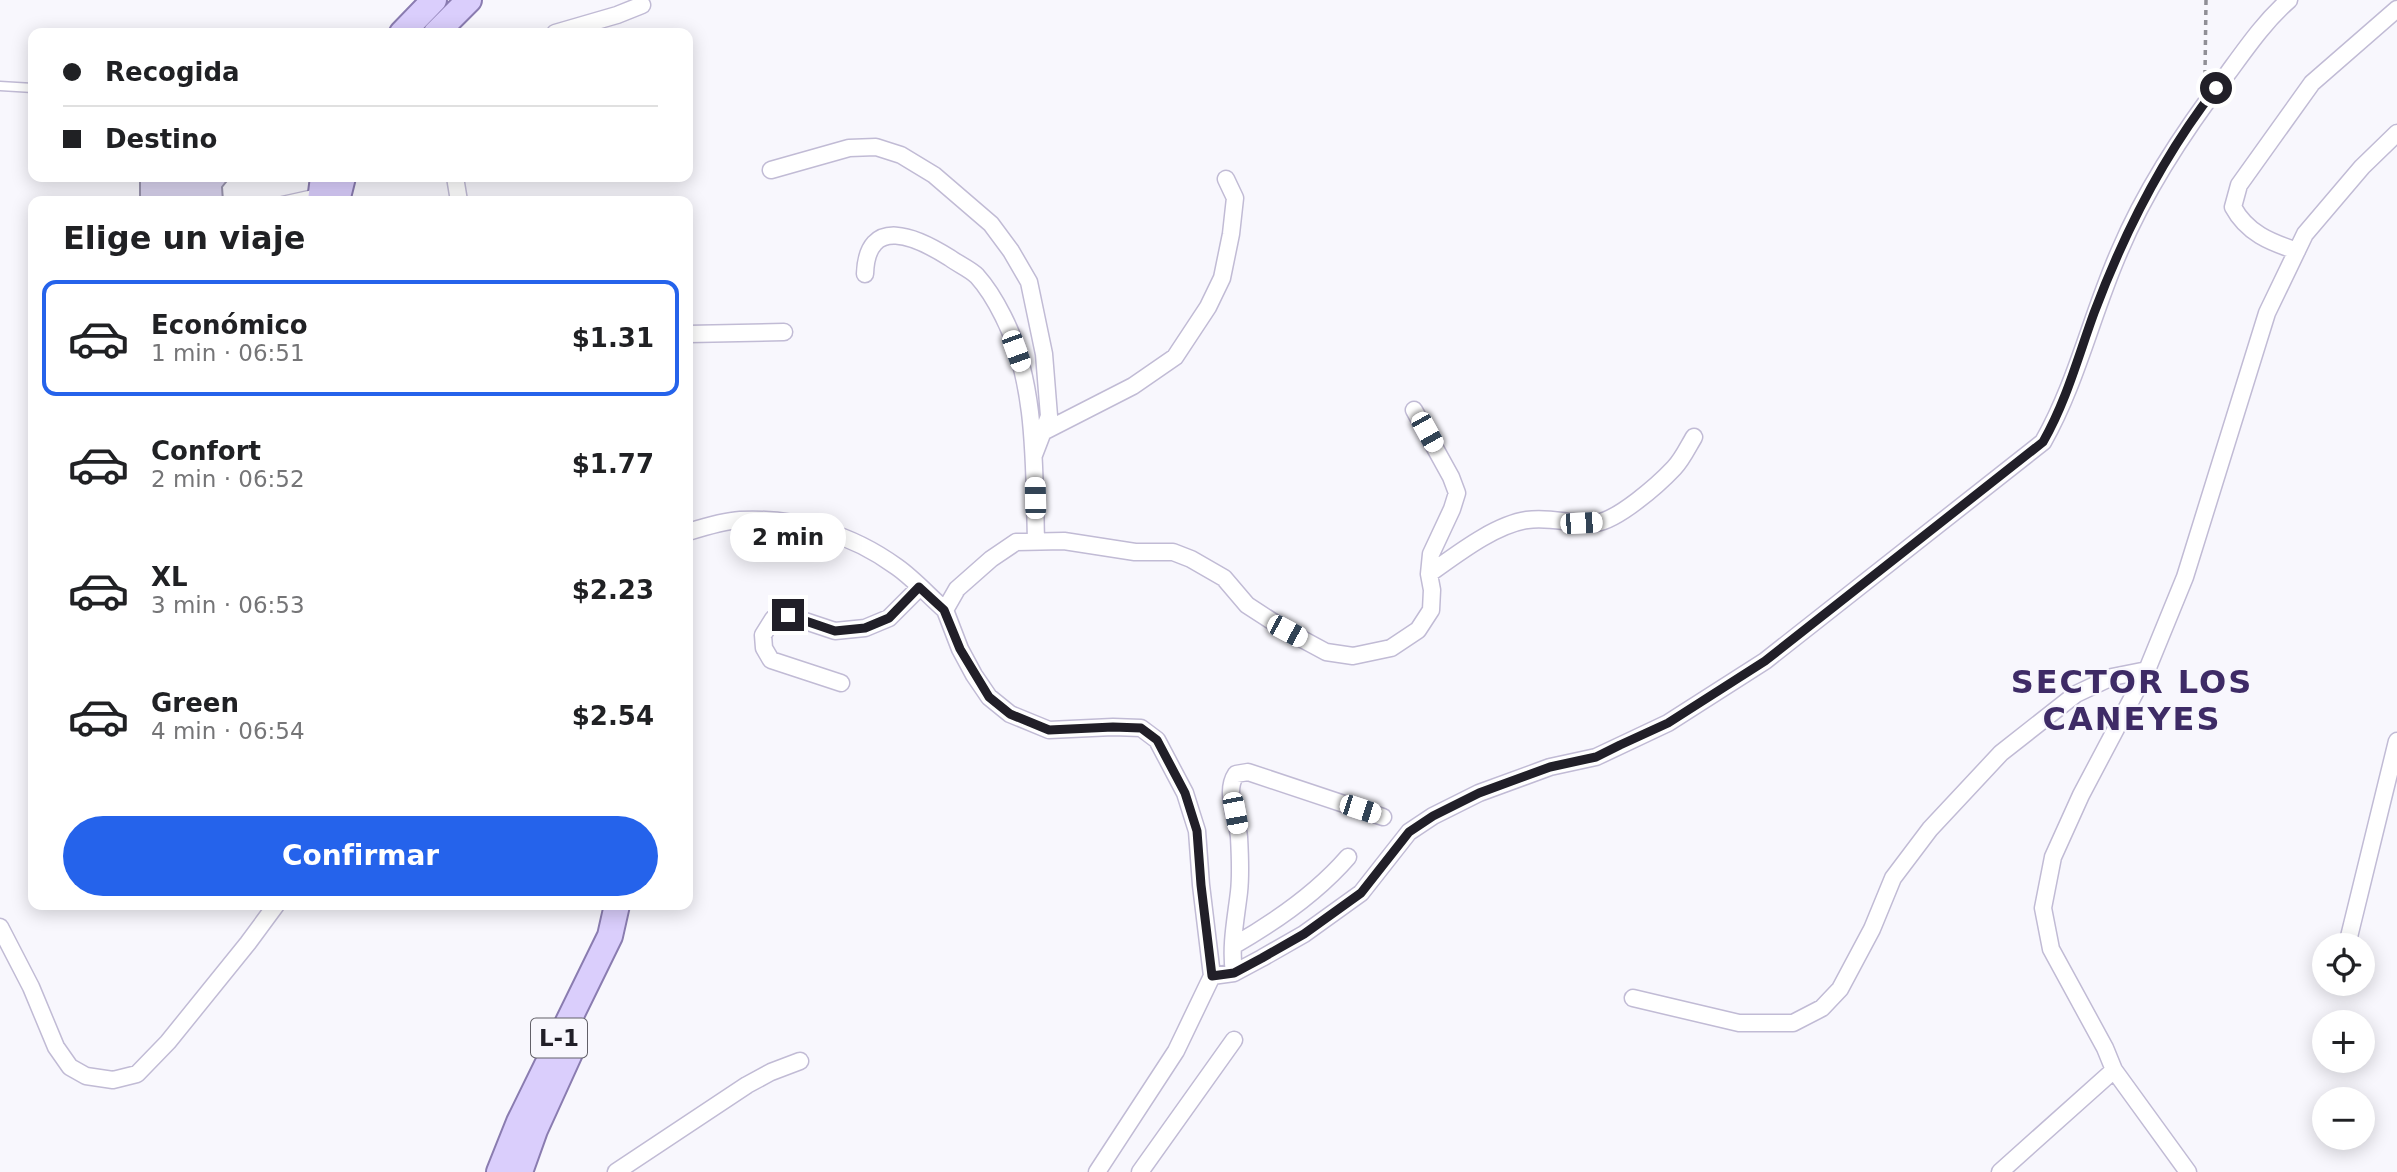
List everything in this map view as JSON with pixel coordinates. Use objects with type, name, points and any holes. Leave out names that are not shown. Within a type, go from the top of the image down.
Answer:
[{"type":"main road","points":[[407,28],[434,0]]},
{"type":"main road","points":[[441,28],[469,0]]},
{"type":"main road","name":"L-1","points":[[499,1172],[524,1111],[610,936],[616,910]]},
{"type":"main road","name":"L-1","points":[[520,1172],[535,1130],[570,1052],[626,937],[633,910]]},
{"type":"street","points":[[1212,976],[1234,973],[1304,934],[1361,893],[1409,832],[1433,816],[1479,793],[1550,767],[1596,757],[1668,723],[1765,661],[2043,442],[2059,414],[2120,248],[2158,174],[2216,88],[2269,17],[2289,0]]},
{"type":"street","points":[[572,28],[642,5]]},
{"type":"street","points":[[2297,251],[2254,233],[2239,218],[2233,207],[2239,185],[2312,83],[2397,9]]},
{"type":"street","points":[[2188,1172],[2114,1070],[2105,1048],[2051,949],[2043,908],[2053,857],[2081,795],[2147,670],[2185,577],[2267,313],[2305,234],[2362,167],[2397,133]]},
{"type":"street","points":[[771,170],[849,148],[876,147],[901,155],[934,175],[991,224],[1012,250],[1029,282],[1044,354],[1049,415],[1034,454]]},
{"type":"street","points":[[1045,431],[1133,386],[1175,357],[1208,307],[1223,278],[1234,198],[1226,179]]},
{"type":"street","points":[[864,274],[865,255],[874,242],[891,234],[926,244],[976,275],[1003,316],[1022,369],[1034,454],[1036,541]]},
{"type":"street","points":[[693,334],[784,332]]},
{"type":"street","points":[[944,610],[957,589],[991,559],[1016,542],[1065,541],[1135,552],[1173,552],[1191,559],[1224,578],[1247,605],[1326,652],[1353,656],[1391,648],[1418,631],[1431,610],[1431,554],[1457,493],[1414,410]]},
{"type":"street","points":[[1429,574],[1468,547],[1524,520],[1548,518],[1581,523],[1599,522],[1626,508],[1675,467],[1694,437]]},
{"type":"street","points":[[693,531],[737,520],[783,520],[828,531],[876,553],[899,568],[944,610],[974,675],[989,697],[1010,714],[1049,730],[1141,728],[1157,740],[1185,793],[1197,831],[1212,976],[1176,1051],[1097,1172]]},
{"type":"street","points":[[841,683],[771,660],[764,648],[763,635],[773,619],[788,615],[835,631],[865,628],[889,618],[919,587]]},
{"type":"street","points":[[1633,998],[1739,1023],[1793,1023],[1822,1008],[1840,989],[1872,929],[1893,878],[1930,829],[2001,753],[2076,694],[2112,677],[2147,670]]},
{"type":"street","points":[[2350,933],[2397,741]]},
{"type":"street","points":[[1234,973],[1232,957],[1240,887],[1239,836],[1231,791],[1231,780],[1236,774],[1248,772],[1383,817]]},
{"type":"street","points":[[1233,946],[1303,900],[1329,879],[1348,857]]},
{"type":"street","points":[[0,927],[31,987],[57,1047],[70,1067],[86,1076],[113,1080],[136,1073],[168,1042],[272,910]]},
{"type":"street","points":[[1140,1172],[1234,1040]]},
{"type":"street","points":[[616,1172],[747,1085],[800,1061]]},
{"type":"street","points":[[2000,1172],[2114,1070]]},
{"type":"lane","points":[[0,86],[28,88]]},
{"type":"path","points":[[2206,0],[2204,74],[2216,88]]},
{"type":"building","points":[[140,182],[226,182],[222,187],[223,196],[140,196]]},
{"type":"district","name":"SECTOR LOS CANEYES","points":[[2132,700]]},
{"type":"route","points":[[788,615],[835,631],[865,628],[889,618],[919,587],[944,610],[960,649],[989,697],[1010,714],[1049,730],[1141,728],[1157,740],[1185,793],[1197,831],[1212,976],[1234,973],[1304,934],[1361,893],[1409,832],[1433,816],[1479,793],[1550,767],[1596,757],[1668,723],[1765,661],[2043,442],[2059,414],[2120,248],[2158,174],[2216,88]]}]
